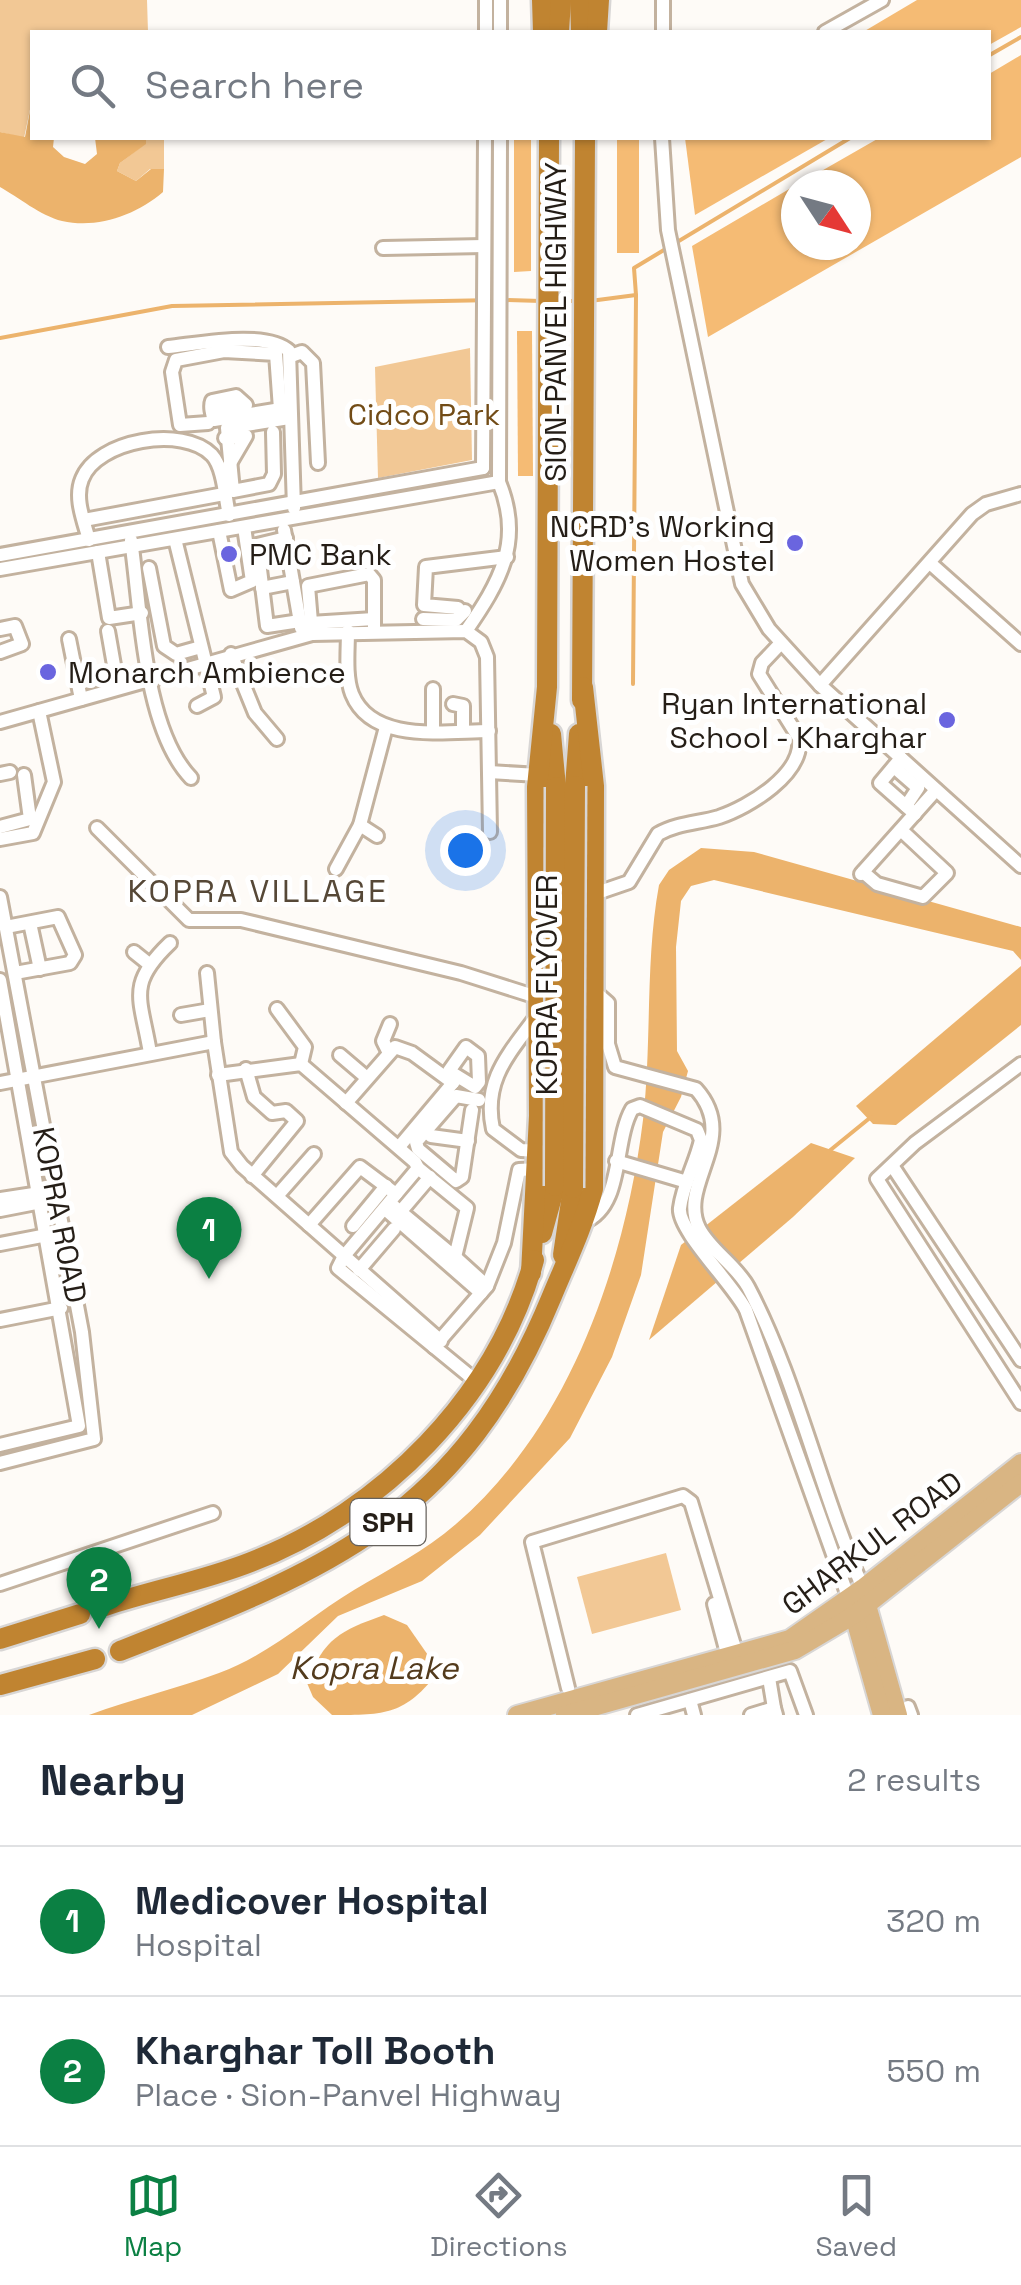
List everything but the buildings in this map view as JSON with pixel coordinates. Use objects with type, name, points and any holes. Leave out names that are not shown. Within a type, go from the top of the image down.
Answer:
[{"type":"highway","points":[[542,0],[543,30]]},
{"type":"highway","points":[[560,30],[561,0]]},
{"type":"highway","points":[[580,0],[581,30]]},
{"type":"highway","points":[[597,30],[599,0]]},
{"type":"highway","name":"SION-PANVEL HIGHWAY","points":[[547,687],[549,140]]},
{"type":"highway","name":"SION-PANVEL HIGHWAY","points":[[583,687],[586,140]]},
{"type":"highway","name":"KOPRA FLYOVER","points":[[547,687],[557,783],[564,1187],[558,1282]]},
{"type":"highway","points":[[558,1282],[584,1222],[595,1151],[594,786],[583,687]]},
{"type":"highway","name":"KOPRA FLYOVER","points":[[557,783],[583,687]]},
{"type":"highway","points":[[530,1272],[557,783]]},
{"type":"highway","name":"KOPRA FLYOVER","points":[[530,1272],[564,1187]]},
{"type":"highway","name":"SPH","points":[[105,1606],[250,1563],[336,1520],[411,1460],[477,1382],[530,1272]]},
{"type":"highway","name":"SPH","points":[[120,1651],[293,1581],[352,1546],[407,1506],[456,1458],[498,1404],[532,1344],[558,1282]]},
{"type":"highway","points":[[0,1639],[80,1614]]},
{"type":"highway","points":[[0,1685],[96,1659]]},
{"type":"main road","name":"GHARKUL ROAD","points":[[612,1703],[733,1656],[790,1639],[858,1601],[1021,1463]]},
{"type":"main road","name":"GHARKUL ROAD","points":[[517,1715],[568,1694],[612,1703],[781,1656],[1021,1483]]},
{"type":"main road","points":[[858,1601],[906,1712]]},
{"type":"main road","points":[[858,1601],[882,1715]]},
{"type":"street","points":[[486,0],[486,30]]},
{"type":"street","points":[[500,0],[500,30]]},
{"type":"street","points":[[662,30],[663,0]]},
{"type":"street","points":[[829,30],[882,0]]},
{"type":"street","points":[[486,140],[484,246],[493,278]]},
{"type":"street","points":[[482,468],[500,202],[500,140]]},
{"type":"street","points":[[662,140],[668,230],[742,584],[781,643],[820,686],[898,762],[936,790],[1021,866]]},
{"type":"street","points":[[484,202],[500,202]]},
{"type":"street","points":[[383,248],[484,246]]},
{"type":"street","points":[[466,631],[498,584],[506,558],[507,500],[500,482],[492,322]]},
{"type":"street","points":[[168,347],[248,341],[279,343],[291,356],[286,411],[286,538],[306,628]]},
{"type":"street","points":[[224,351],[276,354],[286,411],[216,421],[210,417],[180,426],[172,372],[176,360],[224,351]]},
{"type":"street","points":[[291,356],[302,352],[313,363],[318,462]]},
{"type":"street","points":[[273,432],[274,474],[269,484],[234,491],[225,438],[230,426],[286,411]]},
{"type":"street","points":[[225,438],[246,436],[229,466]]},
{"type":"street","points":[[142,614],[109,618],[78,494],[82,477],[97,458],[118,448],[172,440],[203,448],[216,460],[229,515]]},
{"type":"street","points":[[482,468],[500,482]]},
{"type":"street","points":[[131,539],[175,539],[244,526],[288,512],[482,468]]},
{"type":"street","points":[[0,569],[229,515],[288,512],[500,482]]},
{"type":"street","points":[[84,520],[224,494]]},
{"type":"street","points":[[820,686],[978,509],[1021,494]]},
{"type":"street","points":[[218,531],[232,590],[252,581],[244,526]]},
{"type":"street","points":[[286,538],[256,545],[268,628],[456,620],[461,610],[424,605],[426,567],[506,558]]},
{"type":"street","points":[[131,539],[151,678],[168,751],[191,778]]},
{"type":"street","points":[[175,539],[214,697],[197,706]]},
{"type":"street","points":[[0,555],[93,546]]},
{"type":"street","points":[[930,563],[1021,644]]},
{"type":"street","points":[[149,568],[164,646],[176,654],[231,654],[306,628],[348,630],[374,625]]},
{"type":"street","points":[[306,628],[308,586],[368,574],[374,576],[374,625]]},
{"type":"street","points":[[262,588],[293,582]]},
{"type":"street","points":[[423,620],[466,631],[481,642],[488,657],[490,832]]},
{"type":"street","points":[[0,628],[15,626],[22,644],[0,652]]},
{"type":"street","points":[[348,630],[350,690],[358,705],[386,726],[489,732]]},
{"type":"street","points":[[108,631],[118,688]]},
{"type":"street","points":[[69,639],[81,698]]},
{"type":"street","points":[[594,894],[629,882],[658,834],[723,816],[786,773],[800,747],[799,738],[758,674],[762,663],[781,643]]},
{"type":"street","points":[[0,722],[44,719],[81,698],[151,678],[202,654]]},
{"type":"street","points":[[231,654],[255,713],[277,739]]},
{"type":"street","points":[[78,682],[107,676]]},
{"type":"street","points":[[433,730],[434,690]]},
{"type":"street","points":[[462,731],[458,709],[478,712]]},
{"type":"street","points":[[0,840],[33,833],[53,782],[44,749],[44,719]]},
{"type":"street","points":[[336,869],[360,825],[386,726]]},
{"type":"street","points":[[898,762],[880,783],[911,810]]},
{"type":"street","points":[[898,762],[918,788],[904,833],[864,875],[881,886],[923,898],[948,870],[904,833]]},
{"type":"street","points":[[489,772],[557,783]]},
{"type":"street","points":[[0,828],[30,820],[12,774]]},
{"type":"street","points":[[911,810],[936,790]]},
{"type":"street","points":[[360,825],[377,836]]},
{"type":"street","points":[[97,828],[190,920],[241,920],[460,974],[542,1004],[508,1050],[489,1110],[493,1129],[538,1160]]},
{"type":"street","name":"KOPRA ROAD","points":[[0,897],[82,1332],[83,1403]]},
{"type":"street","points":[[6,927],[58,918],[75,955],[70,964],[16,973]]},
{"type":"street","points":[[30,923],[40,969]]},
{"type":"street","points":[[150,1053],[138,985],[149,964],[170,942]]},
{"type":"street","points":[[134,952],[149,964]]},
{"type":"street","points":[[207,973],[231,1152],[252,1176],[344,1256],[477,1382]]},
{"type":"street","name":"KOPRA ROAD","points":[[0,980],[3,1016],[61,1308],[94,1439],[0,1463]]},
{"type":"street","points":[[593,997],[608,1003],[610,1059],[615,1066],[696,1089],[714,1131],[694,1206],[694,1231]]},
{"type":"street","points":[[277,1008],[305,1047],[301,1064]]},
{"type":"street","points":[[181,1015],[210,1010]]},
{"type":"street","points":[[389,1053],[383,1041],[390,1024]]},
{"type":"street","points":[[0,1083],[214,1042]]},
{"type":"street","points":[[346,1103],[395,1047],[404,1048],[455,1080],[398,1147]]},
{"type":"street","points":[[340,1055],[367,1078]]},
{"type":"street","points":[[218,1074],[301,1064],[398,1147],[423,1162],[459,1181],[476,1105],[454,1098],[416,1142],[423,1162],[466,1208],[455,1258]]},
{"type":"street","points":[[1021,1064],[915,1142],[878,1179],[1021,1403]]},
{"type":"street","points":[[246,1069],[254,1097],[272,1113],[286,1111],[298,1122],[252,1176]]},
{"type":"street","points":[[584,1222],[606,1202],[623,1125],[632,1109],[640,1106],[696,1130],[700,1140],[681,1180],[680,1216],[741,1286],[858,1601]]},
{"type":"street","points":[[359,1270],[423,1162],[425,1145],[433,1133],[468,1140]]},
{"type":"street","points":[[277,1196],[314,1154]]},
{"type":"street","points":[[436,1345],[484,1289],[504,1243],[516,1174],[538,1160]]},
{"type":"street","points":[[616,1161],[681,1180]]},
{"type":"street","points":[[309,1225],[356,1168],[363,1167],[392,1210],[484,1289]]},
{"type":"street","points":[[893,1167],[1021,1360]]},
{"type":"street","points":[[0,1199],[40,1198]]},
{"type":"street","points":[[0,1210],[40,1198]]},
{"type":"street","points":[[392,1210],[455,1258],[484,1289]]},
{"type":"street","points":[[353,1226],[392,1210]]},
{"type":"street","points":[[392,1210],[344,1256],[338,1268],[342,1275],[436,1345]]},
{"type":"street","points":[[0,1244],[47,1235]]},
{"type":"street","points":[[954,1299],[972,1286]]},
{"type":"street","points":[[0,1320],[61,1308]]},
{"type":"street","points":[[0,1445],[79,1426],[83,1403]]},
{"type":"street","points":[[568,1694],[532,1542],[683,1496],[691,1502],[733,1656]]},
{"type":"street","points":[[0,1584],[213,1513]]},
{"type":"street","points":[[714,1604],[728,1636]]},
{"type":"street","points":[[559,1644],[568,1694]]},
{"type":"street","points":[[637,1715],[794,1674],[806,1715]]},
{"type":"street","points":[[751,1715],[775,1712],[768,1678]]},
{"type":"street","points":[[690,1700],[694,1715]]},
{"type":"green space","points":[[0,0],[147,0],[148,30],[30,30],[30,110],[24,138],[0,132]]},
{"type":"green space","points":[[146,140],[164,140],[164,169],[150,169],[136,181],[117,171],[120,163]]},
{"type":"green space","name":"Cidco Park","points":[[470,348],[472,460],[378,478],[375,367]]},
{"type":"green space","points":[[666,1553],[681,1610],[592,1634],[577,1577]]},
{"type":"shaded area","points":[[917,0],[1021,0],[1021,27],[991,44],[991,30],[866,30]]},
{"type":"shaded area","points":[[1021,55],[1021,157],[871,243],[871,170],[823,170],[876,140],[991,140],[991,73]]},
{"type":"shaded area","points":[[514,140],[531,140],[531,271],[514,272]]},
{"type":"shaded area","points":[[617,140],[639,140],[639,253],[617,253]]},
{"type":"shaded area","points":[[685,140],[826,140],[695,215]]},
{"type":"shaded area","points":[[781,194],[781,260],[842,260],[708,337],[692,246]]},
{"type":"shaded area","points":[[517,331],[532,331],[533,476],[518,476]]},
{"type":"water","points":[[30,111],[30,140],[54,140],[53,147],[64,157],[85,164],[97,154],[95,140],[146,140],[120,163],[117,171],[136,181],[151,169],[164,169],[163,192],[141,207],[103,221],[76,223],[46,215],[0,187],[0,132],[25,137]]},
{"type":"water","points":[[701,848],[754,852],[1021,927],[1021,960],[1013,951],[714,880],[691,886],[681,901],[676,947],[677,1051],[688,1071],[681,1097],[663,1132],[641,1275],[612,1357],[570,1438],[480,1535],[422,1581],[338,1616],[278,1674],[192,1715],[89,1715],[219,1673],[272,1646],[444,1534],[496,1485],[530,1440],[560,1392],[585,1340],[622,1231],[643,1120],[652,943],[659,885],[669,870]]},
{"type":"water","points":[[1021,966],[1021,1025],[896,1125],[873,1124],[856,1106]]},
{"type":"water","points":[[811,1143],[855,1158],[793,1217],[649,1340],[681,1245]]},
{"type":"water","name":"Kopra Lake","points":[[384,1615],[407,1625],[439,1671],[416,1696],[393,1710],[332,1715],[313,1697],[307,1683],[313,1668],[335,1638]]},
{"type":"waterway","points":[[991,54],[1021,37]]},
{"type":"waterway","points":[[590,301],[636,295],[634,268],[847,140]]},
{"type":"waterway","points":[[633,684],[636,295]]},
{"type":"waterway","points":[[0,338],[172,306],[496,300]]},
{"type":"waterway","points":[[505,300],[541,301]]},
{"type":"waterway","points":[[555,301],[576,301]]},
{"type":"waterway","points":[[828,1152],[871,1117]]},
{"type":"place","name":"NCRD's Working Women Hostel","points":[[795,543]]},
{"type":"place","name":"PMC Bank","points":[[229,554]]},
{"type":"place","name":"Monarch Ambience","points":[[48,672]]},
{"type":"place","name":"Ryan International School - Kharghar","points":[[947,720]]},
{"type":"place","name":"Medicover Hospital","points":[[209,1279]]},
{"type":"place","name":"Kharghar Toll Booth","points":[[99,1629]]},
{"type":"district","name":"KOPRA VILLAGE","points":[[258,891]]}]
